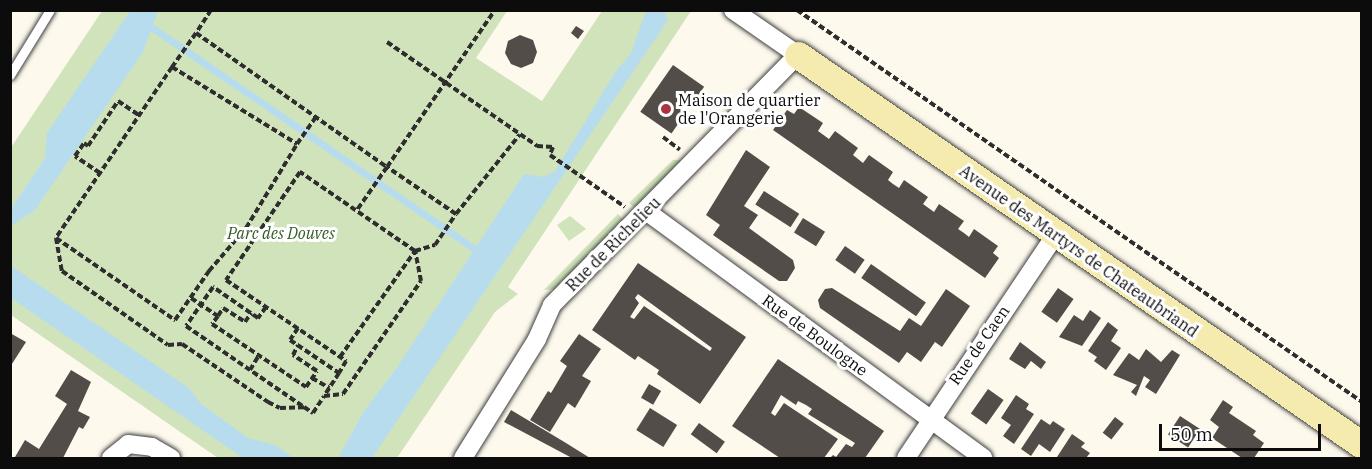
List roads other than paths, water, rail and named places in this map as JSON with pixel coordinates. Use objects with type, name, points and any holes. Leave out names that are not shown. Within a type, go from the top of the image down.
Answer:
[{"type":"street","points":[[733,10],[798,55]]},
{"type":"street","name":"Rue de Richelieu","points":[[463,459],[537,339],[552,305],[639,211],[798,55]]},
{"type":"street","name":"Avenue des Martyrs de Chateaubriand","points":[[798,55],[1362,446]]},
{"type":"street","name":"Rue de Boulogne","points":[[639,211],[698,250],[880,382],[930,423],[983,459]]},
{"type":"street","name":"Rue de Caen","points":[[906,459],[1056,234]]},
{"type":"street","points":[[111,459],[128,444],[152,447],[171,459]]},
{"type":"lane","points":[[10,75],[50,10]]},
{"type":"water","points":[[130,11],[158,11],[143,52],[35,210],[11,226],[11,209],[45,158],[47,133]]},
{"type":"water","points":[[646,11],[664,11],[668,20],[372,458],[338,458],[364,411],[396,369],[524,174],[544,177],[555,171],[616,71],[631,53]]},
{"type":"water","points":[[10,265],[189,388],[201,404],[248,438],[275,445],[294,458],[243,458],[11,298]]},
{"type":"waterway","points":[[153,28],[475,249]]},
{"type":"place","name":"Maison de quartier de l'Orangerie","points":[[666,109]]},
{"type":"park label","name":"Parc des Douves","points":[[281,233]]}]
